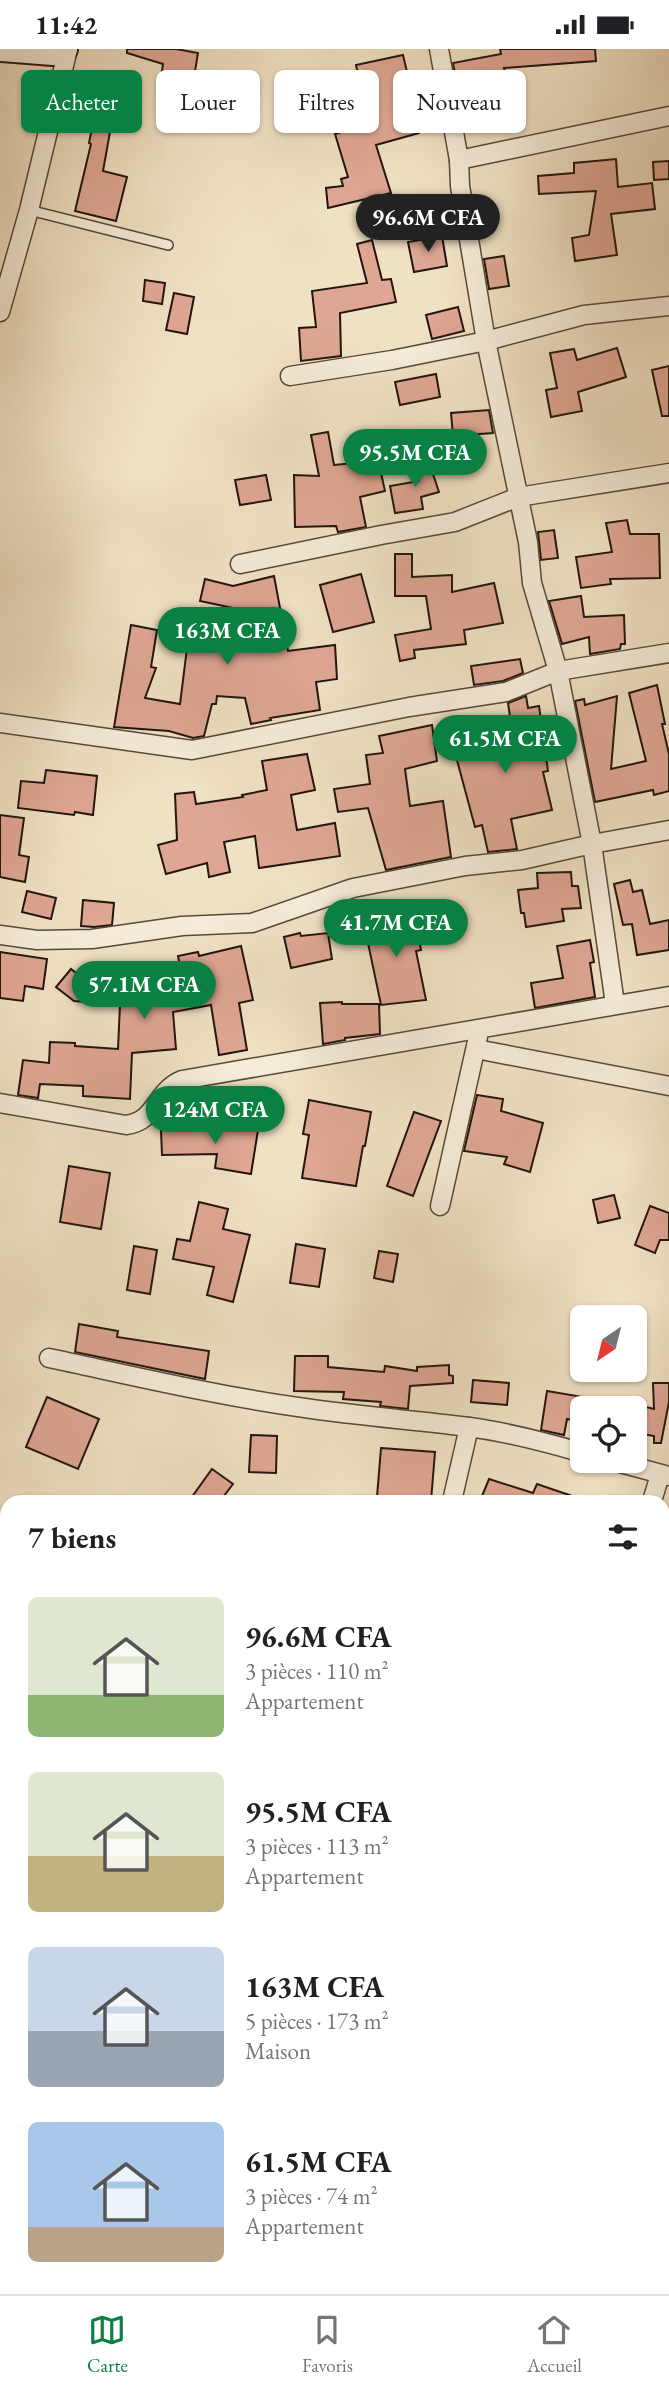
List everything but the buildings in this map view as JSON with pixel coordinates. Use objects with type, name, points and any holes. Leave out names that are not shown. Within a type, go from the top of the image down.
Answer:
[{"type":"main road","points":[[2,49],[53,53],[66,49]]},
{"type":"street","points":[[0,313],[29,210],[66,49]]},
{"type":"street","points":[[439,49],[459,160],[460,186],[486,341],[528,542],[533,583],[558,671],[592,844],[615,1004]]},
{"type":"street","points":[[459,160],[669,116]]},
{"type":"street","points":[[290,376],[392,360],[486,341],[584,315],[669,306]]},
{"type":"street","points":[[240,564],[455,522],[518,497],[669,474]]},
{"type":"street","points":[[0,723],[192,750],[409,707],[506,692],[558,671],[669,653]]},
{"type":"street","points":[[0,935],[37,940],[92,939],[182,926],[252,923],[353,888],[465,866],[522,860],[592,844],[669,831]]},
{"type":"street","points":[[0,1103],[126,1125],[136,1124],[147,1118],[171,1085],[182,1080],[669,996]]},
{"type":"street","points":[[440,1206],[480,1027]]},
{"type":"street","points":[[477,1049],[669,1086]]},
{"type":"street","points":[[48,1358],[197,1391],[401,1421],[470,1427],[570,1449]]},
{"type":"street","points":[[453,1495],[470,1427]]},
{"type":"street","points":[[647,1471],[665,1476],[655,1495]]},
{"type":"lane","points":[[29,210],[168,245]]}]
